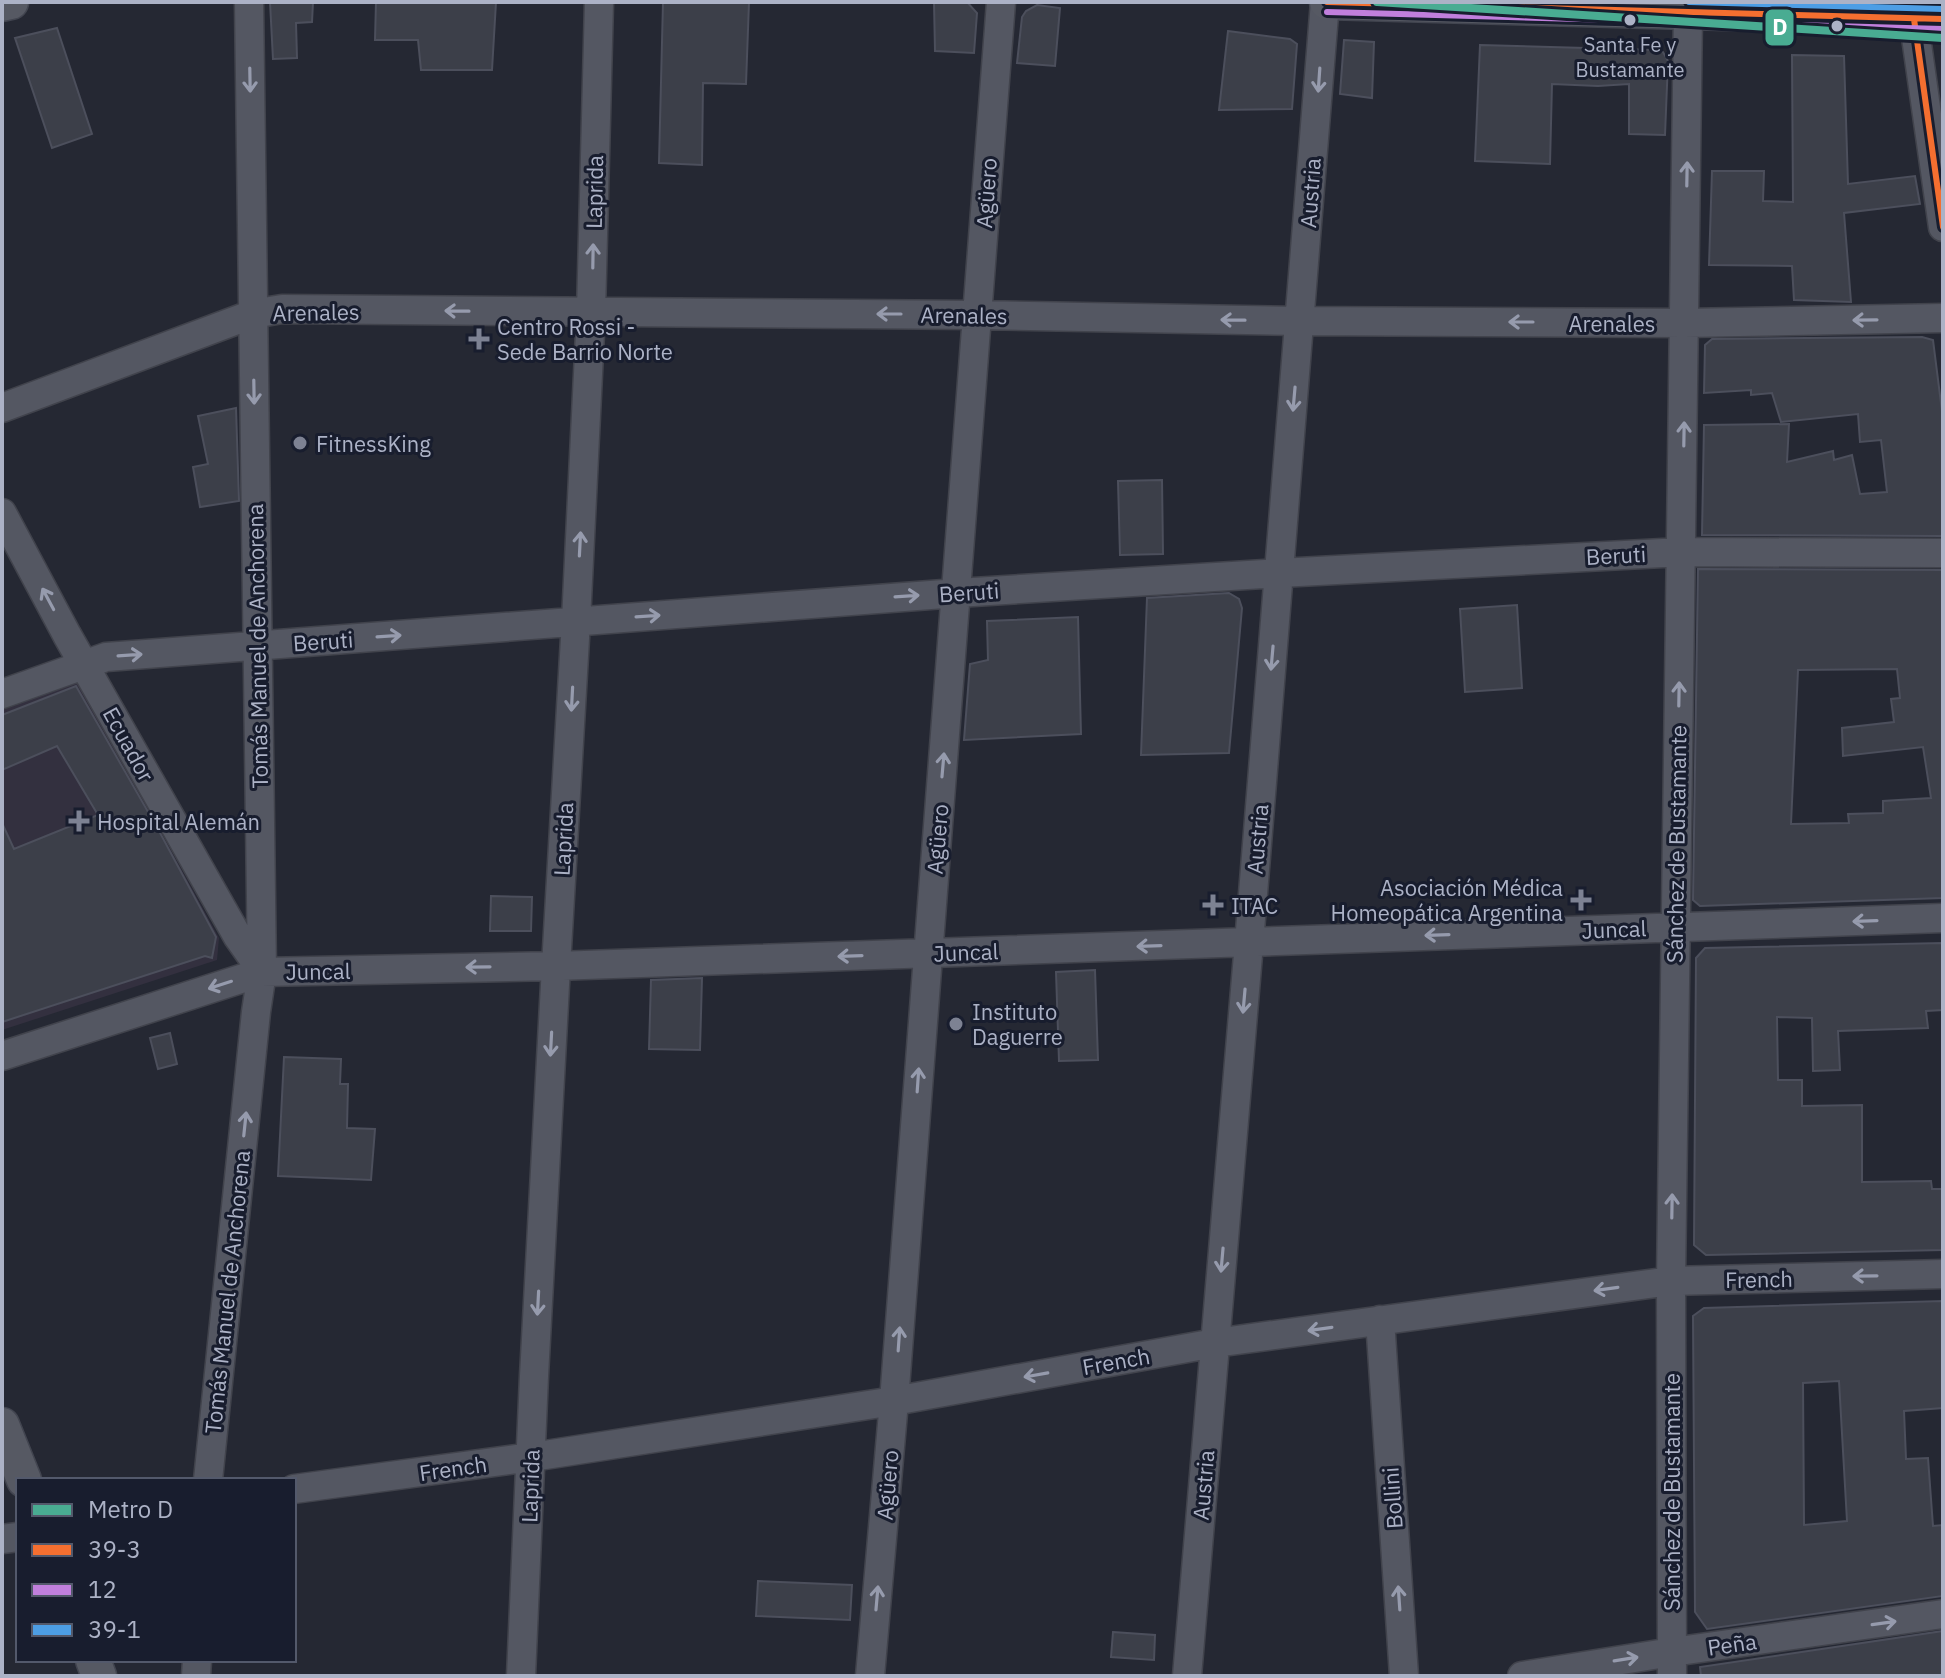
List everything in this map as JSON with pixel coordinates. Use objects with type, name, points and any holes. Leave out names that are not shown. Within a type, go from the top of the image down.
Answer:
[{"type":"main road","points":[[2,4],[11,2]]},
{"type":"main road","points":[[1326,2],[1602,6],[1688,13],[1923,13]]},
{"type":"main road","points":[[2,1425],[23,1478]]},
{"type":"street","name":"Tomás Manuel de Anchorena","points":[[208,1478],[262,972],[249,2]]},
{"type":"street","name":"Laprida","points":[[521,1676],[591,312],[599,2]]},
{"type":"street","name":"Agüero","points":[[870,1676],[894,1401],[1001,2]]},
{"type":"street","name":"Austria","points":[[1187,1676],[1326,2]]},
{"type":"street","name":"Sánchez de Bustamante","points":[[1672,1664],[1671,1281],[1688,13]]},
{"type":"street","points":[[1923,13],[1943,227]]},
{"type":"street","name":"Arenales","points":[[2,408],[253,314],[282,309],[1300,321],[1685,323],[1943,318]]},
{"type":"street","name":"Ecuador","points":[[2,513],[238,937],[262,972]]},
{"type":"street","name":"Beruti","points":[[2,694],[106,657],[957,593],[1682,552],[1943,553]]},
{"type":"street","points":[[210,887],[223,897],[241,898],[256,889],[260,881]]},
{"type":"street","name":"Juncal","points":[[2,1056],[262,972],[556,966],[1943,918]]},
{"type":"street","name":"French","points":[[296,1489],[532,1457],[894,1401],[1215,1343],[1671,1281],[1943,1274]]},
{"type":"street","name":"Bollini","points":[[1380,1320],[1404,1676]]},
{"type":"street","name":"Peña","points":[[1522,1676],[1672,1664],[1943,1614]]},
{"type":"shaded area","name":"Hospital Alemán","points":[[67,678],[79,682],[219,938],[217,960],[2,1030],[2,705]]},
{"type":"building","points":[[270,2],[313,2],[312,22],[296,23],[297,58],[273,59]]},
{"type":"building","points":[[376,2],[496,2],[492,70],[421,70],[418,40],[375,40]]},
{"type":"building","points":[[663,2],[749,2],[746,84],[703,83],[702,165],[659,163]]},
{"type":"building","points":[[934,2],[967,2],[977,13],[974,53],[935,51]]},
{"type":"building","points":[[1037,5],[1060,8],[1055,66],[1017,63],[1022,17]]},
{"type":"building","points":[[57,28],[92,134],[52,148],[15,38]]},
{"type":"building","points":[[1228,31],[1290,39],[1297,44],[1292,109],[1219,110]]},
{"type":"building","points":[[1344,40],[1374,42],[1372,98],[1340,94]]},
{"type":"building","points":[[1480,45],[1663,52],[1668,61],[1665,135],[1629,134],[1629,84],[1552,84],[1550,164],[1475,161]]},
{"type":"building","points":[[1792,55],[1844,56],[1848,184],[1915,176],[1920,204],[1844,213],[1851,302],[1794,300],[1792,266],[1709,265],[1712,171],[1764,171],[1763,201],[1793,202]]},
{"type":"building","points":[[1922,337],[1933,340],[1943,419],[1943,536],[1702,535],[1704,425],[1789,424],[1787,462],[1833,451],[1834,460],[1852,455],[1860,494],[1887,492],[1881,440],[1860,442],[1858,414],[1781,422],[1772,393],[1751,395],[1751,390],[1704,393],[1705,345],[1712,339]]},
{"type":"building","points":[[236,408],[239,501],[200,507],[193,467],[208,464],[198,416]]},
{"type":"building","points":[[1162,480],[1163,554],[1120,555],[1118,481]]},
{"type":"building","points":[[1698,569],[1943,570],[1943,898],[1700,906],[1693,900]],"holes":[[[1897,669],[1900,698],[1891,699],[1894,722],[1842,728],[1843,756],[1923,747],[1931,798],[1883,801],[1883,813],[1848,814],[1849,823],[1791,824],[1798,670]]]},
{"type":"building","points":[[1229,593],[1239,599],[1242,608],[1229,753],[1141,755],[1147,598]]},
{"type":"building","points":[[1517,605],[1522,688],[1465,692],[1460,609]]},
{"type":"building","points":[[1078,617],[1081,734],[964,740],[970,664],[988,660],[987,621]]},
{"type":"building","name":"Hospital Alemán","points":[[76,686],[216,937],[212,958],[205,956],[2,1022],[2,823],[14,849],[98,815],[57,746],[2,770],[2,715]]},
{"type":"building","points":[[491,896],[532,897],[531,931],[490,931]]},
{"type":"building","points":[[1943,943],[1943,1010],[1926,1011],[1928,1028],[1838,1031],[1840,1070],[1813,1071],[1812,1018],[1777,1017],[1778,1080],[1802,1080],[1802,1106],[1862,1105],[1862,1182],[1931,1181],[1932,1189],[1943,1189],[1943,1250],[1706,1255],[1694,1245],[1696,958],[1705,948]]},
{"type":"building","points":[[1095,970],[1098,1060],[1059,1061],[1056,972]]},
{"type":"building","points":[[702,978],[700,1050],[649,1049],[651,980]]},
{"type":"building","points":[[170,1033],[177,1064],[158,1069],[150,1038]]},
{"type":"building","points":[[284,1057],[341,1059],[340,1084],[348,1084],[347,1128],[375,1129],[371,1180],[278,1176]]},
{"type":"building","points":[[1943,1301],[1943,1408],[1904,1411],[1906,1459],[1928,1458],[1933,1526],[1943,1525],[1943,1596],[1707,1629],[1695,1612],[1693,1316],[1704,1308]],"holes":[[[1839,1381],[1847,1521],[1804,1525],[1803,1383]]]},
{"type":"building","points":[[758,1581],[852,1585],[850,1620],[756,1616]]},
{"type":"building","points":[[1943,1631],[1943,1676],[1701,1676],[1700,1667]]},
{"type":"building","points":[[1113,1632],[1155,1635],[1154,1660],[1111,1657]]},
{"type":"metro line","name":"D","points":[[1377,2],[1943,38]]},
{"type":"transit line","name":"39-3","points":[[1327,2],[1943,19]]},
{"type":"transit line","name":"39-1","points":[[1689,2],[1943,9]]},
{"type":"transit line","name":"12","points":[[1327,12],[1943,29]]},
{"type":"transit line","name":"39-3","points":[[1914,19],[1943,227]]},
{"type":"place","name":"Santa Fe y Bustamante","points":[[1630,20]]},
{"type":"place","name":"Centro Rossi - Sede Barrio Norte","points":[[479,339]]},
{"type":"place","name":"FitnessKing","points":[[300,443]]},
{"type":"place","name":"Hospital Alemán","points":[[79,821]]},
{"type":"place","name":"Asociación Médica Homeopática Argentina","points":[[1581,900]]},
{"type":"place","name":"ITAC","points":[[1213,905]]},
{"type":"place","name":"Instituto Daguerre","points":[[956,1024]]}]
